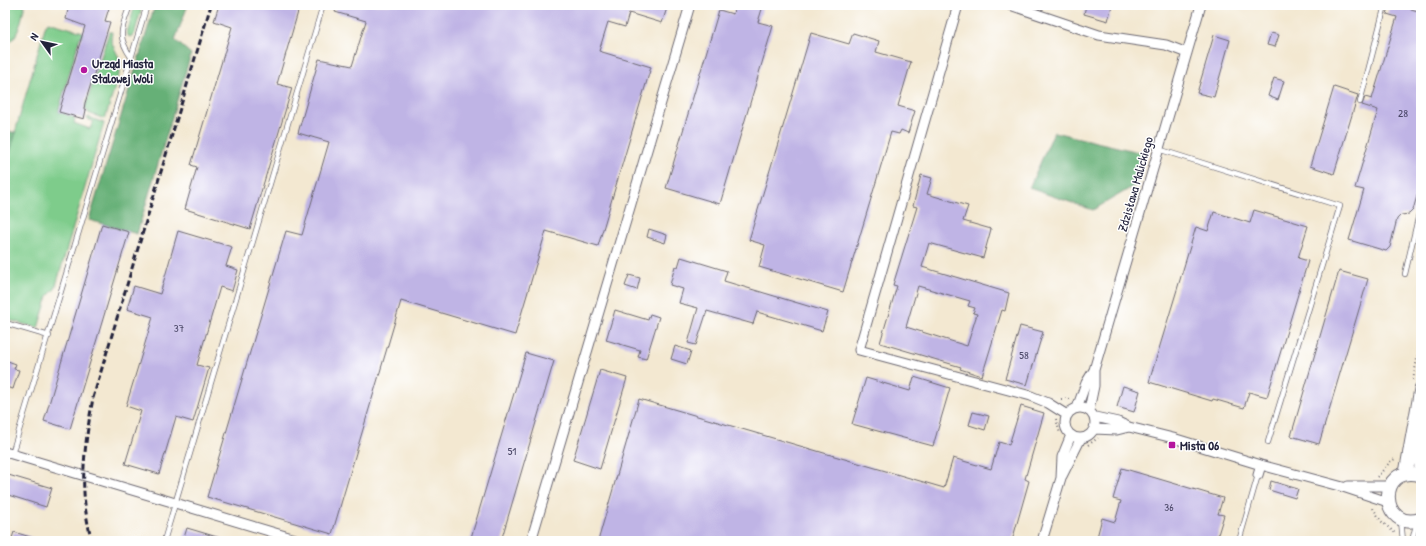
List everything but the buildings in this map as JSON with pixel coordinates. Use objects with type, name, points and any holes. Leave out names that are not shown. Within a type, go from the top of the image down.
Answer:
[{"type":"street","points":[[531,541],[690,5]]},
{"type":"street","points":[[958,5],[859,350],[1030,396],[1048,402],[1067,415]]},
{"type":"street","points":[[1010,5],[1099,35],[1166,45],[1187,53]]},
{"type":"street","name":"Zdzisława Malickiego","points":[[1077,408],[1086,383],[1094,370],[1201,5]]},
{"type":"street","name":"Zdzisława Malickiego","points":[[1092,414],[1094,370]]},
{"type":"street","points":[[1406,473],[1420,395]]},
{"type":"street","points":[[1419,519],[1409,520],[1401,518],[1395,514],[1388,502],[1390,486],[1400,476],[1406,473],[1421,474],[1420,395]]},
{"type":"street","points":[[1067,415],[1077,408],[1129,427],[1173,438],[1261,465],[1343,486],[1388,502]]},
{"type":"street","points":[[1067,415],[1066,428],[1071,435],[1081,438],[1089,436],[1094,429],[1092,414]]},
{"type":"street","points":[[1094,429],[1116,430],[1129,427]]},
{"type":"street","points":[[1061,478],[1062,457],[1071,435]]},
{"type":"street","points":[[1042,541],[1061,478],[1081,438]]},
{"type":"street","points":[[8,453],[302,541]]},
{"type":"street","points":[[1258,475],[1261,465]]},
{"type":"street","points":[[1343,486],[1390,486]]},
{"type":"lane","points":[[130,5],[121,35],[123,44],[131,56]]},
{"type":"lane","points":[[8,453],[49,336],[147,5]]},
{"type":"lane","points":[[164,541],[323,5]]},
{"type":"lane","points":[[1360,102],[1385,5]]},
{"type":"lane","points":[[1158,149],[1340,206],[1268,442]]},
{"type":"lane","points":[[1405,274],[1421,206]]},
{"type":"lane","points":[[5,323],[49,336]]},
{"type":"lane","points":[[1239,541],[1258,475]]},
{"type":"lane","points":[[1401,518],[1403,541]]},
{"type":"lane","points":[[1412,541],[1419,519]]},
{"type":"green space","points":[[5,5],[25,5],[17,33],[14,38],[5,44]]},
{"type":"green space","points":[[135,5],[141,5],[142,7],[134,35],[129,37],[127,33]]},
{"type":"green space","points":[[155,5],[188,5],[175,40],[191,54],[137,234],[89,220]]},
{"type":"green space","points":[[48,22],[83,32],[82,37],[80,37],[59,112],[75,118],[74,123],[90,129],[93,121],[87,119],[88,117],[104,123],[55,289],[48,296],[38,328],[5,319],[5,168],[45,27]]},
{"type":"green space","points":[[109,32],[112,32],[111,41],[120,60],[121,68],[105,119],[88,113],[85,108]]},
{"type":"green space","points":[[5,132],[16,132],[5,169]]},
{"type":"green space","points":[[1054,132],[1143,153],[1134,186],[1093,210],[1029,188]]},
{"type":"railway","points":[[92,541],[85,505],[84,470],[87,434],[93,398],[211,5]]},
{"type":"place","name":"Urząd Miasta Stalowej Woli","points":[[84,70]]},
{"type":"place","name":"Mista 06","points":[[1172,445]]}]
